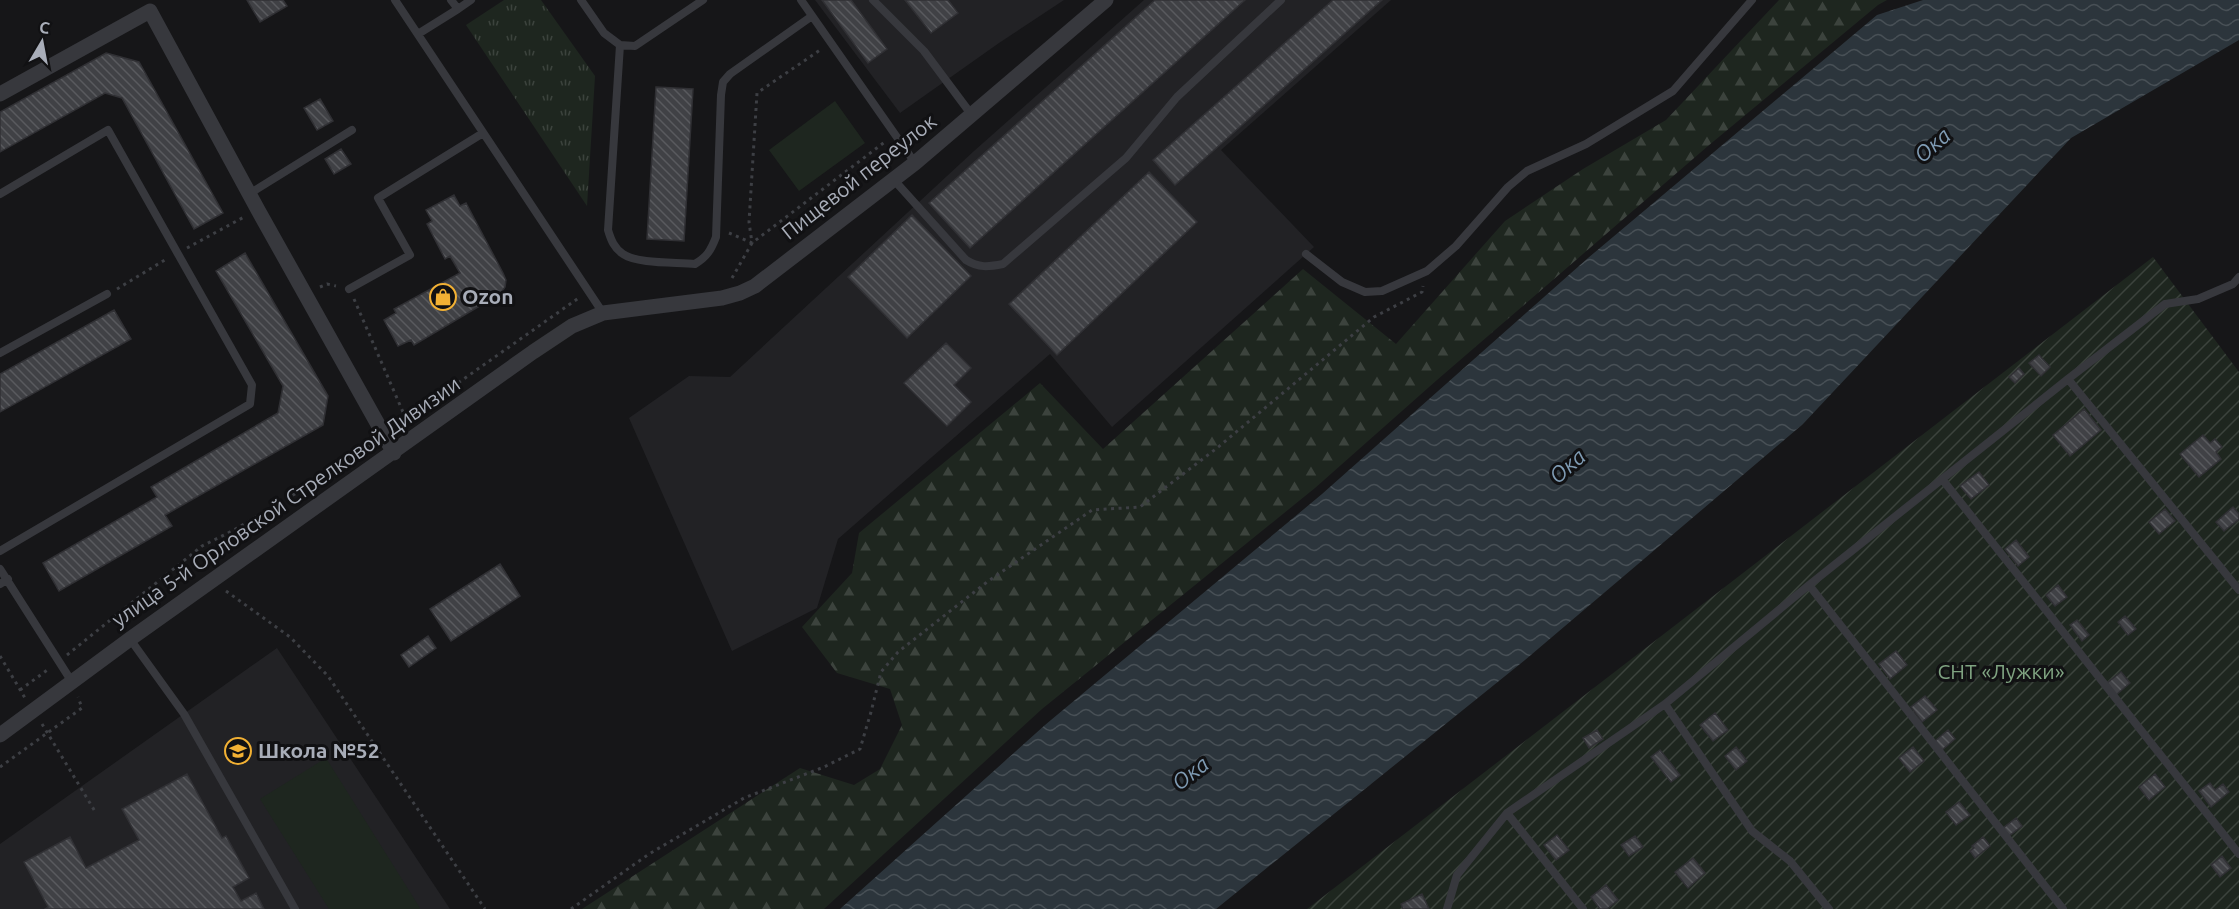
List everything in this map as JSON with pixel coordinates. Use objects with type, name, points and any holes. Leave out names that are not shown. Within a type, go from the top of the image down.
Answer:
[{"type":"street","name":"Пищевой переулок","points":[[603,314],[722,298],[755,286],[915,163],[1106,0]]},
{"type":"street","points":[[0,94],[149,9],[249,194],[394,453]]},
{"type":"street","name":"улица 5-й Орловской Стрелковой Дивизии","points":[[0,735],[74,686],[130,639],[533,352],[572,326],[603,314]]},
{"type":"lane","points":[[395,0],[603,314]]},
{"type":"lane","points":[[451,0],[458,9]]},
{"type":"lane","points":[[418,34],[471,0]]},
{"type":"lane","points":[[581,0],[604,33],[620,45],[634,46],[703,0]]},
{"type":"lane","points":[[801,0],[915,163]]},
{"type":"lane","points":[[873,0],[924,51],[971,114]]},
{"type":"lane","points":[[894,180],[966,260],[976,266],[987,268],[1004,264],[1126,158],[1177,96],[1281,0]]},
{"type":"lane","points":[[1306,254],[1342,282],[1365,292],[1382,291],[1428,271],[1456,246],[1508,187],[1527,171],[1586,144],[1673,91],[1752,0]]},
{"type":"lane","points":[[620,45],[608,230],[613,244],[622,254],[631,259],[695,264],[711,251],[716,237],[723,82],[730,74],[812,16]]},
{"type":"lane","points":[[0,194],[108,130],[252,385],[250,404],[0,551]]},
{"type":"lane","points":[[249,194],[352,130]]},
{"type":"lane","points":[[350,289],[410,255],[378,198],[483,133]]},
{"type":"lane","points":[[1447,909],[1457,875],[1507,813],[1665,704],[1809,585],[2165,304],[2198,299],[2233,284],[2239,277]]},
{"type":"lane","points":[[0,353],[107,294]]},
{"type":"lane","points":[[2068,379],[2239,590]]},
{"type":"lane","points":[[1942,479],[2239,854]]},
{"type":"lane","points":[[0,568],[74,686]]},
{"type":"lane","points":[[0,584],[8,579]]},
{"type":"lane","points":[[1809,585],[2063,909]]},
{"type":"lane","points":[[130,639],[184,714],[295,909]]},
{"type":"lane","points":[[1665,704],[1752,831],[1790,861],[1829,909]]},
{"type":"lane","points":[[1507,813],[1582,909]]},
{"type":"path","points":[[716,228],[752,243],[749,222],[756,93],[831,43]]},
{"type":"path","points":[[571,909],[648,854],[744,798],[824,767],[860,748],[872,712],[881,672],[898,652],[987,582],[1092,510],[1140,507],[1217,448],[1374,317],[1422,292],[1428,271]]},
{"type":"path","points":[[350,289],[406,419]]},
{"type":"path","points":[[234,584],[224,590],[290,637],[328,676],[485,909]]},
{"type":"path","points":[[0,656],[96,813]]},
{"type":"path","points":[[0,767],[82,708],[74,686]]},
{"type":"shaded area","points":[[815,0],[1064,0],[900,113]]},
{"type":"shaded area","points":[[1144,0],[1391,0],[1221,150],[1314,247],[1112,427],[1050,354],[838,539],[817,608],[732,651],[629,418],[689,376],[730,377],[974,151]]},
{"type":"shaded area","name":"Школа №52","points":[[277,648],[450,909],[0,909],[0,844]]},
{"type":"green space","points":[[504,0],[541,0],[595,76],[587,206],[466,25]]},
{"type":"green space","points":[[1779,0],[1887,0],[1878,5],[1708,146],[1315,488],[1042,709],[824,909],[582,909],[800,768],[854,785],[880,769],[902,725],[890,689],[837,673],[802,627],[852,573],[859,533],[1040,383],[1103,449],[1303,269],[1396,344],[1505,221],[1583,169],[1666,120]]},
{"type":"green space","points":[[835,101],[865,143],[799,191],[769,150]]},
{"type":"green space","name":"СНТ «Лужки»","points":[[2153,257],[2239,372],[2239,909],[1307,909]]},
{"type":"green space","points":[[326,758],[419,909],[329,909],[260,799]]},
{"type":"water","name":"Ока","points":[[1923,0],[2239,0],[2239,40],[2071,138],[1803,424],[1525,660],[1216,909],[840,909],[1045,725],[1322,494],[1588,258],[1877,15]]},
{"type":"building","points":[[247,0],[283,0],[287,6],[260,22]]},
{"type":"building","points":[[822,0],[851,0],[887,49],[868,63]]},
{"type":"building","points":[[905,0],[948,0],[958,13],[931,33]]},
{"type":"building","points":[[1155,0],[1245,0],[970,248],[929,203]]},
{"type":"building","points":[[1333,0],[1382,0],[1175,185],[1153,160]]},
{"type":"building","points":[[106,53],[139,62],[223,213],[194,229],[122,98],[105,93],[0,152],[0,112]]},
{"type":"building","points":[[656,87],[693,89],[684,241],[647,239]]},
{"type":"building","points":[[320,99],[333,121],[317,130],[304,108]]},
{"type":"building","points":[[341,149],[351,164],[334,174],[325,159]]},
{"type":"building","points":[[1149,172],[1197,222],[1057,355],[1009,304]]},
{"type":"building","points":[[454,195],[460,206],[466,203],[503,273],[506,280],[505,287],[501,293],[414,345],[411,340],[398,346],[384,320],[396,313],[394,309],[460,273],[450,256],[445,259],[427,224],[432,221],[426,210]]},
{"type":"building","points":[[912,215],[971,276],[907,338],[848,277]]},
{"type":"building","points":[[245,253],[328,396],[323,425],[165,515],[172,526],[59,591],[43,563],[157,497],[151,487],[278,413],[283,386],[216,271]]},
{"type":"building","points":[[114,310],[131,339],[0,412],[0,374]]},
{"type":"building","points":[[946,343],[971,368],[954,385],[971,402],[947,426],[904,383]]},
{"type":"building","points":[[2039,355],[2050,367],[2041,376],[2029,363]]},
{"type":"building","points":[[2019,368],[2024,374],[2015,383],[2009,377]]},
{"type":"building","points":[[2084,409],[2101,430],[2070,456],[2053,435]]},
{"type":"building","points":[[2203,435],[2210,443],[2215,439],[2222,447],[2216,452],[2221,459],[2199,477],[2180,454]]},
{"type":"building","points":[[1979,472],[1989,485],[1971,499],[1960,486]]},
{"type":"building","points":[[2233,507],[2239,514],[2239,519],[2224,531],[2216,522]]},
{"type":"building","points":[[2165,509],[2175,521],[2159,534],[2149,522]]},
{"type":"building","points":[[2016,540],[2029,557],[2018,566],[2005,549]]},
{"type":"building","points":[[500,564],[520,596],[451,641],[430,609]]},
{"type":"building","points":[[2058,585],[2067,597],[2055,606],[2046,595]]},
{"type":"building","points":[[2125,616],[2136,629],[2128,635],[2118,622]]},
{"type":"building","points":[[2077,620],[2089,635],[2082,641],[2070,625]]},
{"type":"building","points":[[428,636],[436,648],[409,667],[401,655]]},
{"type":"building","points":[[1896,651],[1907,665],[1890,679],[1879,664]]},
{"type":"building","points":[[2121,672],[2130,683],[2116,695],[2107,683]]},
{"type":"building","points":[[1925,696],[1937,710],[1922,722],[1911,707]]},
{"type":"building","points":[[1715,713],[1728,730],[1713,741],[1700,725]]},
{"type":"building","points":[[1597,730],[1603,739],[1589,748],[1583,738]]},
{"type":"building","points":[[1948,730],[1955,739],[1942,750],[1935,741]]},
{"type":"building","points":[[1736,747],[1747,761],[1736,770],[1725,756]]},
{"type":"building","points":[[1913,747],[1924,761],[1910,772],[1899,758]]},
{"type":"building","points":[[1660,750],[1680,775],[1671,782],[1651,757]]},
{"type":"building","points":[[187,774],[222,838],[226,836],[249,878],[233,887],[241,901],[256,893],[264,909],[45,909],[48,907],[24,862],[70,837],[86,868],[139,840],[122,809]]},
{"type":"building","points":[[2155,774],[2165,787],[2149,800],[2139,787]]},
{"type":"building","points":[[2210,783],[2215,790],[2223,784],[2229,792],[2211,807],[2199,791]]},
{"type":"building","points":[[1959,802],[1970,815],[1956,825],[1946,812]]},
{"type":"building","points":[[2016,818],[2022,826],[2009,836],[2003,828]]},
{"type":"building","points":[[1557,835],[1569,850],[1556,860],[1544,845]]},
{"type":"building","points":[[1635,836],[1643,847],[1629,856],[1621,845]]},
{"type":"building","points":[[1983,837],[1990,846],[1975,858],[1970,851],[1974,848],[1972,846]]},
{"type":"building","points":[[2222,856],[2231,868],[2220,877],[2211,865]]},
{"type":"building","points":[[1693,858],[1705,873],[1688,888],[1675,872]]},
{"type":"building","points":[[1606,885],[1618,900],[1607,909],[1600,909],[1591,897]]},
{"type":"building","points":[[1422,894],[1429,909],[1403,909],[1401,904]]},
{"type":"place","name":"Ozon","points":[[443,297]]},
{"type":"place","name":"Школа №52","points":[[238,751]]}]
